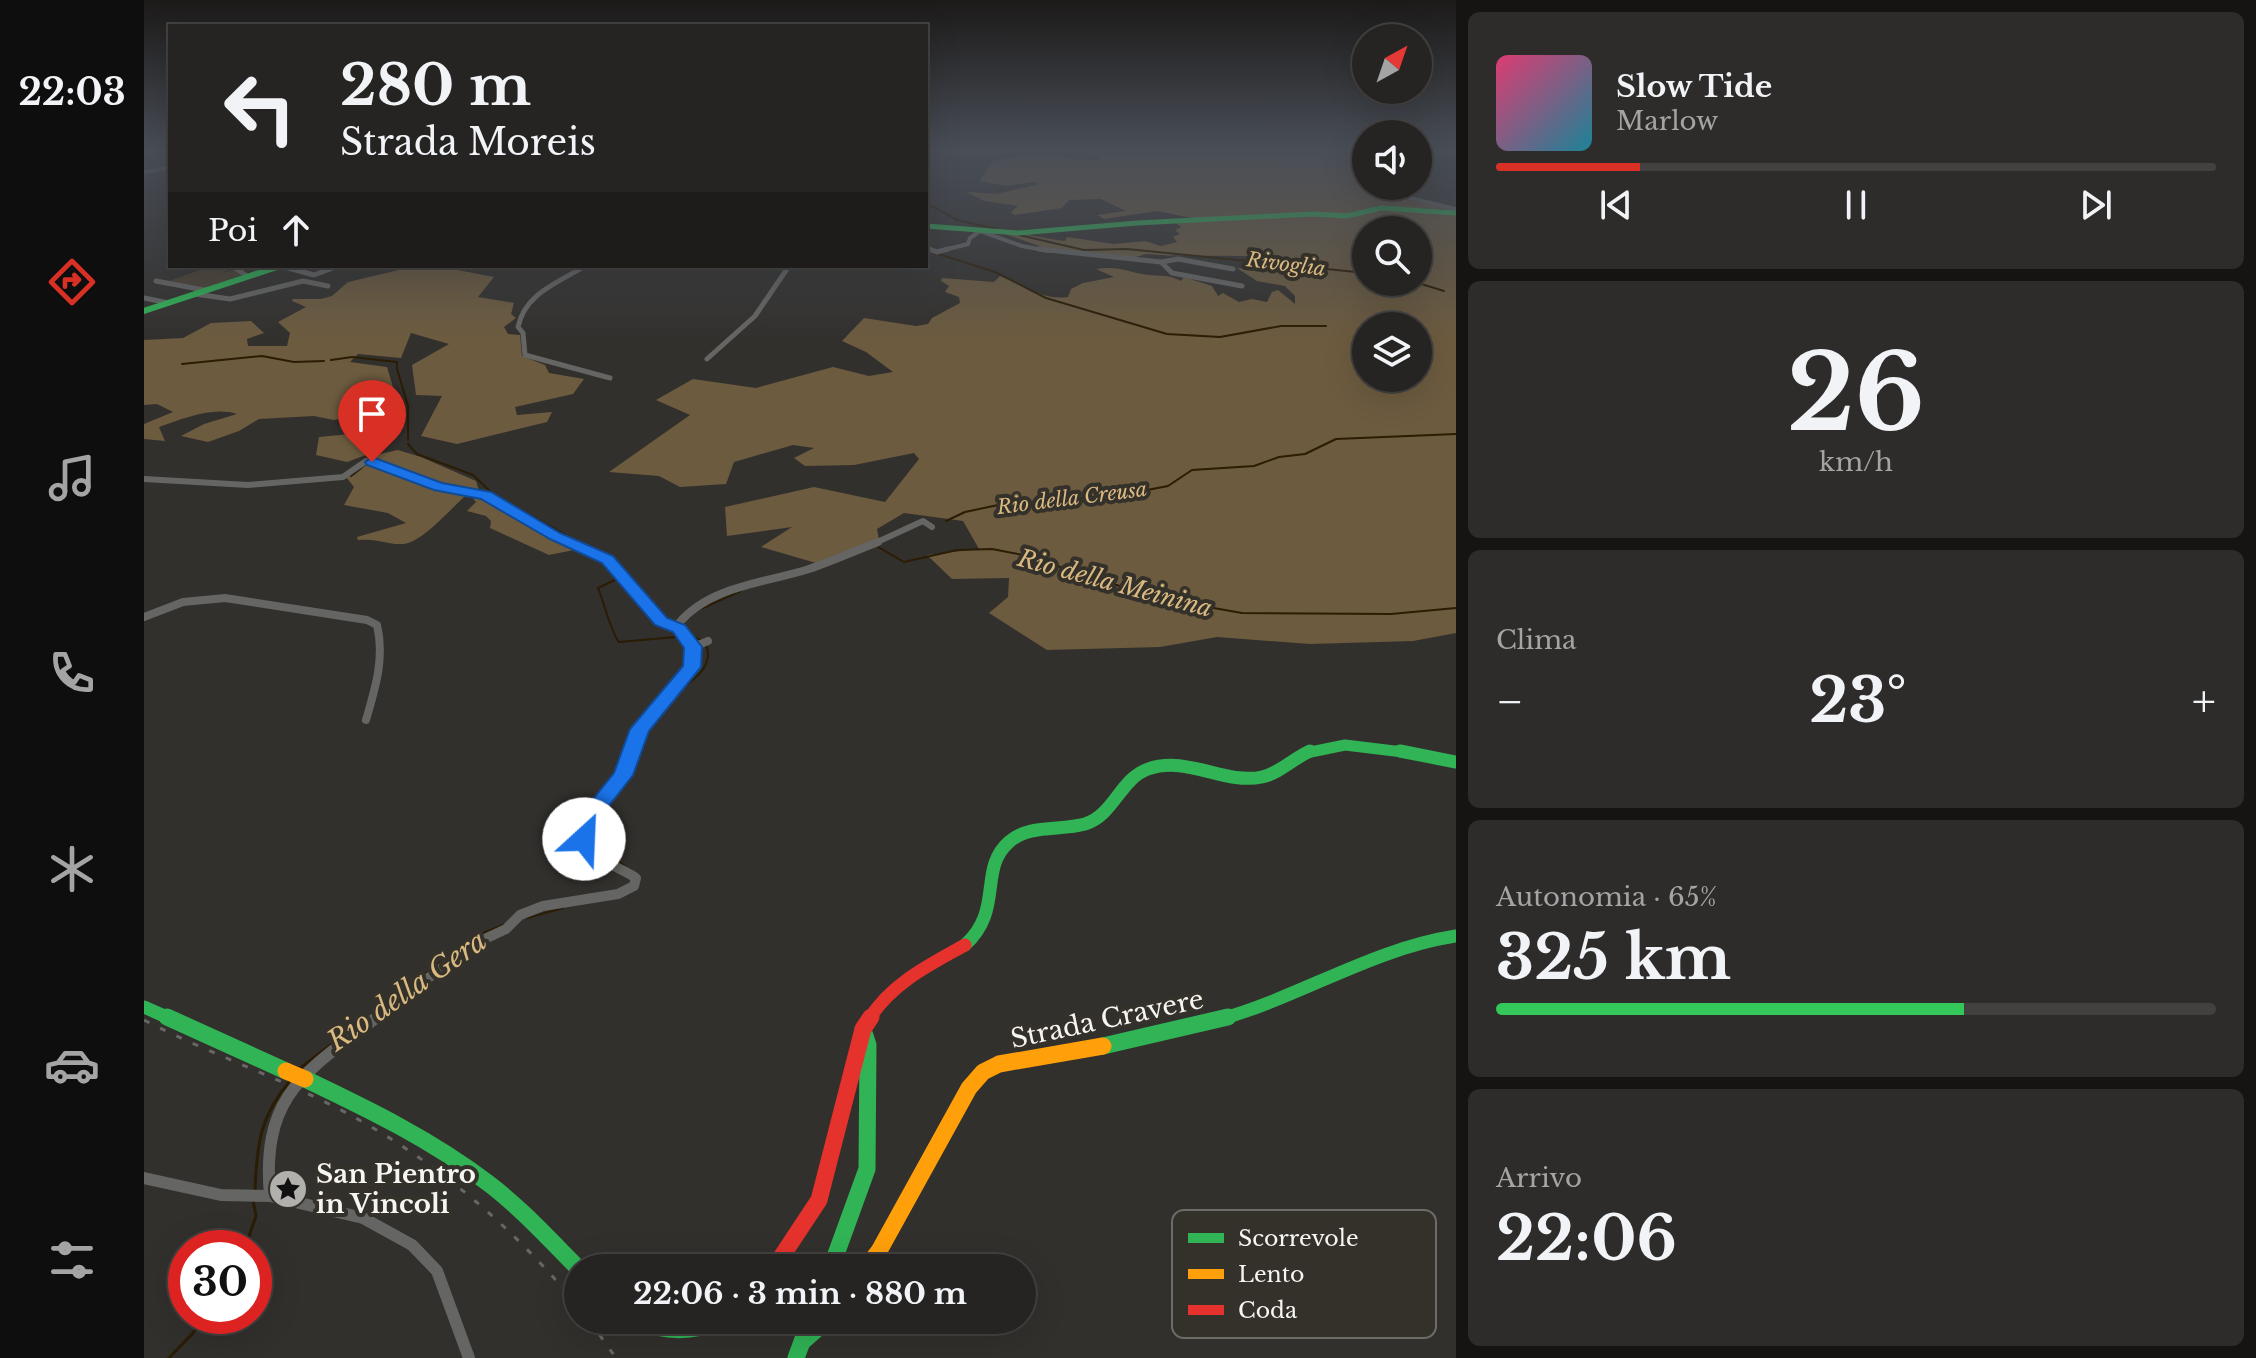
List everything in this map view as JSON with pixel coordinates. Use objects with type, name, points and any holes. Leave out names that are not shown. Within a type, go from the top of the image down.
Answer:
[{"type":"street","points":[[928,226],[1010,233],[1152,222],[1347,216],[1362,212]]},
{"type":"street","points":[[937,252],[970,244],[970,238],[980,231]]},
{"type":"street","points":[[980,231],[1022,246],[1053,252],[1161,262],[1178,259],[1233,269]]},
{"type":"street","points":[[928,249],[945,256]]},
{"type":"street","points":[[1161,262],[1172,273],[1242,286]]},
{"type":"street","points":[[235,268],[247,276]]},
{"type":"street","points":[[144,311],[273,268]]},
{"type":"street","points":[[288,268],[314,275]]},
{"type":"street","points":[[300,280],[333,268]]},
{"type":"street","points":[[581,268],[537,293],[522,311],[518,327],[523,333],[525,355],[530,359],[610,378]]},
{"type":"street","points":[[707,359],[755,316],[788,268]]},
{"type":"street","points":[[156,281],[230,299],[303,281],[328,286]]},
{"type":"street","points":[[146,299],[169,303]]},
{"type":"street","points":[[144,479],[248,485],[343,477],[366,461],[439,487],[480,493],[555,536],[610,561],[661,622],[679,628],[701,644],[692,667],[640,729],[623,775],[588,818],[584,829],[584,839],[592,851],[636,878],[634,886],[618,894],[543,906],[515,921],[472,945],[324,1056],[295,1082],[279,1109],[259,1197]]},
{"type":"street","points":[[679,628],[679,623],[689,610],[743,586],[803,570],[887,538],[915,523],[923,521],[932,527]]},
{"type":"street","points":[[144,617],[183,602],[225,598],[367,620],[377,625],[381,638],[380,659],[366,720]]},
{"type":"street","points":[[783,1254],[819,1200],[863,1029],[876,1007],[894,987],[926,964],[966,945],[983,929],[988,919],[994,870],[1004,846],[1028,833],[1096,820],[1113,805],[1131,778],[1141,770],[1168,765],[1183,766],[1228,777],[1261,778],[1284,770],[1306,753],[1333,747],[1456,762]]},
{"type":"street","name":"Strada Cravere","points":[[877,1254],[969,1088],[983,1072],[999,1064],[1144,1038],[1252,1009],[1398,946],[1456,936]]},
{"type":"street","points":[[144,1007],[377,1113],[472,1173],[512,1203],[564,1254]]},
{"type":"street","points":[[836,1254],[867,1169],[868,1045],[863,1029]]},
{"type":"street","points":[[144,1178],[221,1195],[259,1197],[363,1218],[424,1255],[437,1271],[469,1358]]},
{"type":"street","points":[[796,1358],[805,1334]]},
{"type":"street","points":[[802,1342],[814,1334]]},
{"type":"shaded area","points":[[1148,212],[1104,219],[1097,215]]},
{"type":"shaded area","points":[[1164,212],[1456,213],[1456,633],[1413,641],[1310,644],[1217,637],[1160,647],[1047,650],[989,613],[1008,597],[1009,578],[952,579],[927,555],[979,549],[963,521],[904,513],[877,529],[879,540],[816,563],[761,547],[792,527],[727,536],[725,507],[814,487],[885,502],[919,459],[914,453],[854,465],[805,466],[794,458],[814,448],[793,445],[734,462],[726,484],[680,487],[659,476],[609,472],[690,415],[656,400],[693,379],[756,388],[833,367],[869,376],[893,372],[866,352],[842,341],[864,318],[916,326],[928,324],[932,318],[960,303],[959,297],[945,292],[949,286],[941,281],[942,278],[994,282],[1000,276],[1041,294],[1059,298],[1068,297],[1071,289],[1083,283],[1114,277],[1096,269],[1115,268],[1181,281],[1184,277],[1212,286],[1218,296],[1223,293],[1239,302],[1252,299],[1267,302],[1272,292],[1278,290],[1295,304],[1295,296],[1285,286],[1257,281],[1237,268],[1314,271],[1321,264],[1256,256],[1146,254],[1133,258],[1045,248],[1005,234],[1065,241],[1067,237],[1114,244],[1145,241],[1161,246],[1177,242],[1173,237],[1180,234],[1175,230],[1181,227],[1174,222],[1309,215],[1197,219]]},
{"type":"shaded area","points":[[205,268],[232,268],[221,273],[234,270],[241,275],[205,288],[169,281]]},
{"type":"shaded area","points":[[447,268],[494,277],[478,297],[514,303],[511,314],[516,318],[504,327],[508,334],[520,335],[522,356],[545,365],[549,373],[584,379],[573,394],[515,407],[517,415],[552,412],[547,422],[457,444],[421,436],[442,396],[416,395],[412,365],[449,344],[411,333],[401,358],[358,354],[350,362],[387,367],[403,421],[382,449],[347,462],[316,455],[319,437],[361,433],[374,424],[360,416],[334,420],[314,416],[259,419],[239,431],[208,442],[181,436],[204,424],[237,414],[208,412],[159,427],[165,441],[144,439],[144,424],[173,412],[157,404],[144,405],[144,340],[183,338],[211,323],[251,321],[264,333],[247,339],[248,346],[287,346],[290,333],[278,322],[306,307],[293,299],[332,296],[348,282],[403,269]]},
{"type":"shaded area","points":[[398,450],[476,481],[480,494],[574,550],[549,555],[490,528],[491,521],[486,516],[467,511],[476,502],[471,496],[464,497],[435,525],[410,542],[397,544],[358,540],[357,537],[406,523],[388,513],[344,505],[354,487],[346,477],[354,475],[380,454]]},
{"type":"waterway","name":"Rivoglia","points":[[943,212],[957,220],[997,229]]},
{"type":"waterway","name":"Rivoglia","points":[[1019,235],[1084,250],[1127,249],[1352,272]]},
{"type":"waterway","points":[[935,253],[995,272],[1046,298],[1167,334],[1220,337],[1281,326],[1326,326]]},
{"type":"waterway","name":"Rivoglia","points":[[1432,287],[1444,291]]},
{"type":"waterway","points":[[182,364],[262,356],[294,362],[324,361]]},
{"type":"waterway","points":[[331,360],[352,357],[397,362],[397,367]]},
{"type":"waterway","points":[[397,369],[408,406],[408,440]]},
{"type":"waterway","name":"Rio della Creusa","points":[[946,521],[965,512],[998,505],[1121,495],[1168,486],[1192,470],[1254,466],[1279,457],[1305,454],[1336,439],[1456,434]]},
{"type":"waterway","points":[[408,444],[417,454],[473,475],[494,495],[582,544]]},
{"type":"waterway","points":[[351,476],[361,468]]},
{"type":"waterway","name":"Rio della Meinina","points":[[878,547],[904,562],[957,550],[992,549],[1023,555],[1157,598],[1242,613],[1391,614],[1456,608]]},
{"type":"waterway","points":[[619,578],[598,588],[619,642],[676,637]]},
{"type":"waterway","name":"Rio della Gera","points":[[703,608],[741,591]]},
{"type":"waterway","name":"Rio della Gera","points":[[688,635],[701,640]]},
{"type":"waterway","name":"Rio della Gera","points":[[676,693],[705,667],[706,644]]},
{"type":"waterway","name":"Rio della Gera","points":[[625,781],[644,736]]},
{"type":"waterway","name":"Rio della Gera","points":[[611,799],[598,817],[591,839],[595,846],[637,874]]},
{"type":"waterway","name":"Rio della Gera","points":[[527,918],[563,908]]},
{"type":"waterway","name":"Rio della Gera","points":[[365,1019],[476,936],[505,924]]},
{"type":"waterway","name":"Rio della Gera","points":[[299,1069],[368,1017]]},
{"type":"waterway","name":"Rio della Gera","points":[[255,1189],[262,1131],[272,1106],[290,1081]]},
{"type":"waterway","name":"Rio della Gera","points":[[251,1230],[256,1216],[253,1200]]},
{"type":"waterway","name":"Rio della Gera","points":[[169,1358],[192,1334]]},
{"type":"railway","points":[[144,1020],[315,1097],[407,1149],[498,1221],[564,1290]]},
{"type":"railway","points":[[599,1334],[616,1358]]},
{"type":"traffic: fast","points":[[928,226],[1019,233],[1137,223],[1313,214],[1347,216],[1362,212]]},
{"type":"traffic: fast","points":[[1447,212],[1456,213]]},
{"type":"traffic: fast","points":[[144,311],[274,268]]},
{"type":"traffic: fast","points":[[965,945],[985,922],[994,867],[1007,843],[1036,830],[1089,823],[1105,812],[1129,781],[1145,770],[1171,765],[1239,777],[1261,777],[1312,750],[1345,745],[1384,748],[1456,762]]},
{"type":"traffic: fast","points":[[1103,1046],[1235,1015],[1386,953],[1456,936]]},
{"type":"traffic: fast","points":[[144,1007],[286,1071]]},
{"type":"traffic: fast","points":[[836,1254],[867,1169],[868,1045],[863,1030]]},
{"type":"traffic: fast","points":[[305,1079],[399,1126],[467,1167],[512,1203],[564,1254]]},
{"type":"traffic: fast","points":[[796,1358],[805,1334]]},
{"type":"traffic: fast","points":[[802,1342],[811,1334]]},
{"type":"traffic: slow","points":[[877,1254],[969,1088],[983,1072],[999,1064],[1103,1046]]},
{"type":"traffic: slow","points":[[286,1071],[305,1079]]},
{"type":"traffic: jam","points":[[783,1254],[819,1200],[863,1029],[895,988],[965,945]]},
{"type":"place","name":"San Pientro in Vincoli","points":[[288,1189]]},
{"type":"route","points":[[372,462],[439,487],[486,495],[555,536],[607,559],[636,589],[661,622],[679,628],[693,647],[692,667],[640,729],[623,775],[588,818],[584,839]]}]
